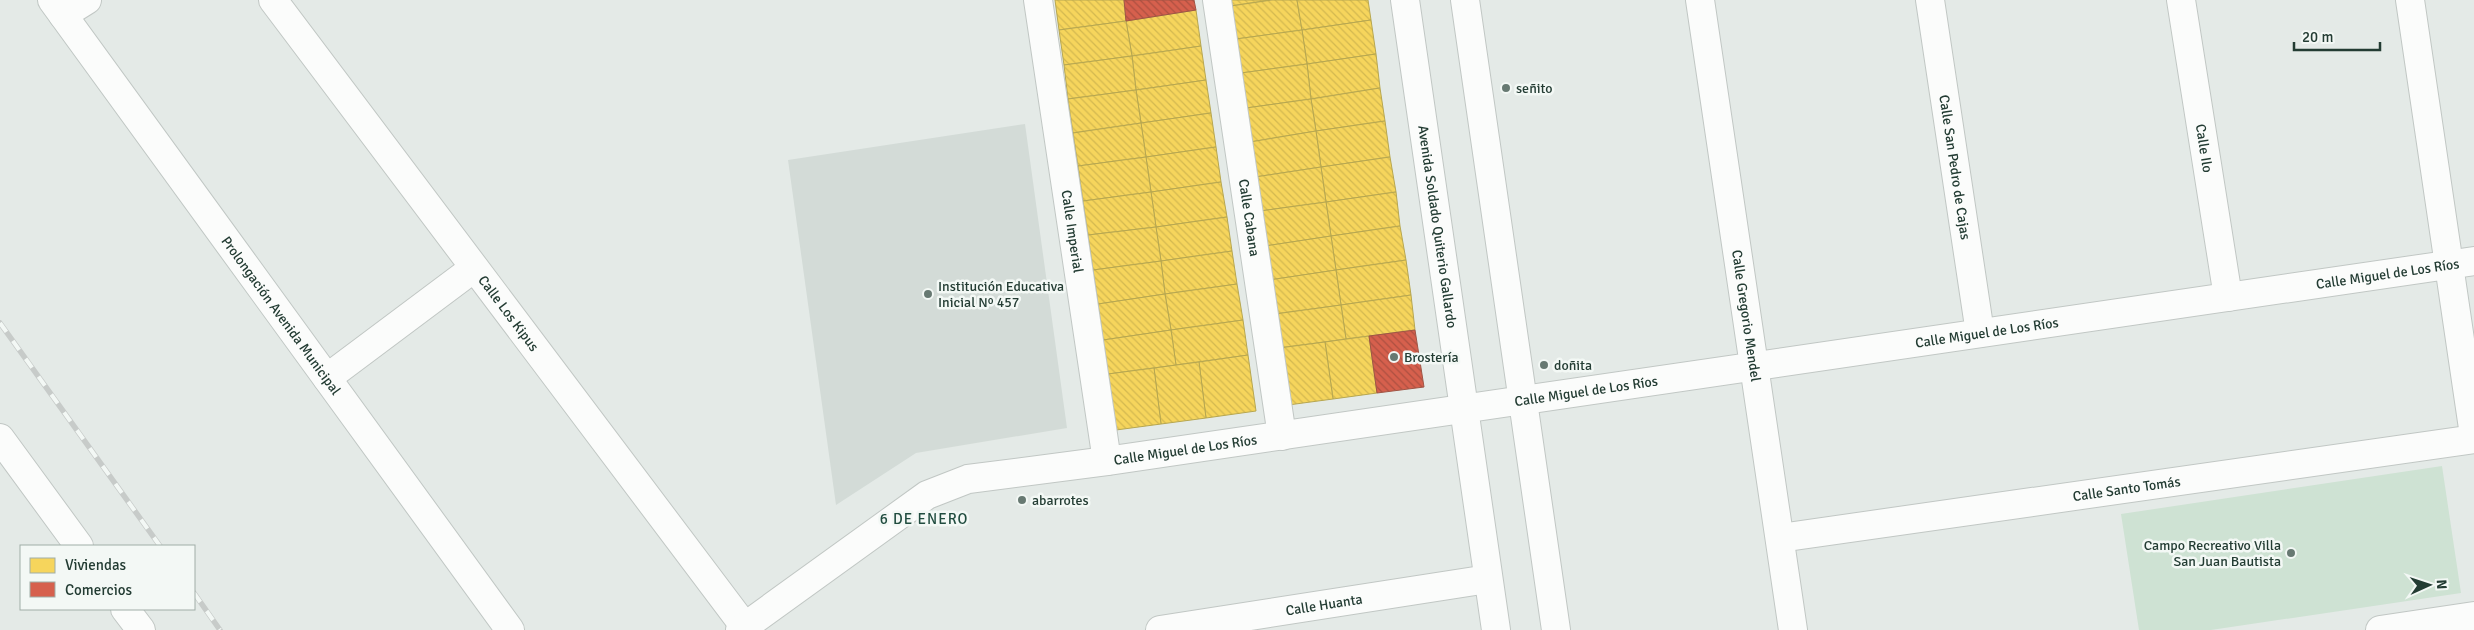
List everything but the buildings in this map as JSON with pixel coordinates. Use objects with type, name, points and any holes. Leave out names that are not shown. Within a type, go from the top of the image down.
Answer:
[{"type":"street","points":[[58,7],[87,0]]},
{"type":"street","name":"Calle Los Kipus","points":[[273,0],[742,628]]},
{"type":"street","name":"Calle Imperial","points":[[1038,0],[1107,461]]},
{"type":"street","name":"Calle Cabana","points":[[1217,0],[1282,436]]},
{"type":"street","name":"Avenida Soldado Quiterio Gallardo","points":[[1405,0],[1496,630]]},
{"type":"street","points":[[1465,0],[1556,630]]},
{"type":"street","name":"Calle Gregorio Mendel","points":[[1700,0],[1793,630]]},
{"type":"street","name":"Calle San Pedro de Cajas","points":[[1930,0],[1980,333]]},
{"type":"street","name":"Calle Ilo","points":[[2181,0],[2228,297]]},
{"type":"street","points":[[2410,0],[2462,263],[2474,437]]},
{"type":"street","name":"Prolongación Avenida Municipal","points":[[58,7],[510,630]]},
{"type":"street","name":"Calle Miguel de Los Ríos","points":[[742,628],[928,495],[968,479],[1282,436],[2462,263]]},
{"type":"street","points":[[327,378],[474,268]]},
{"type":"street","name":"Calle Santo Tomás","points":[[1780,538],[2474,437]]},
{"type":"street","points":[[0,438],[78,545]]},
{"type":"street","name":"Calle Huanta","points":[[1160,630],[1488,578]]},
{"type":"street","points":[[126,610],[141,630]]},
{"type":"street","points":[[2380,630],[2474,616]]},
{"type":"shaded area","name":"Institución Educativa Inicial Nº 457","points":[[1025,124],[1067,428],[916,453],[836,505],[788,160]]},
{"type":"green space","name":"Campo Recreativo Villa San Juan Bautista","points":[[2442,466],[2461,593],[2211,630],[2139,630],[2121,514]]},
{"type":"railway","points":[[0,323],[159,545]]},
{"type":"railway","points":[[195,594],[220,630]]},
{"type":"place","name":"señito","points":[[1506,88]]},
{"type":"place","name":"Institución Educativa Inicial Nº 457","points":[[928,294]]},
{"type":"place","name":"Brostería","points":[[1394,357]]},
{"type":"place","name":"doñita","points":[[1544,365]]},
{"type":"place","name":"abarrotes","points":[[1022,500]]},
{"type":"place","name":"Campo Recreativo Villa San Juan Bautista","points":[[2291,553]]},
{"type":"district","name":"6 DE ENERO","points":[[924,519]]}]
